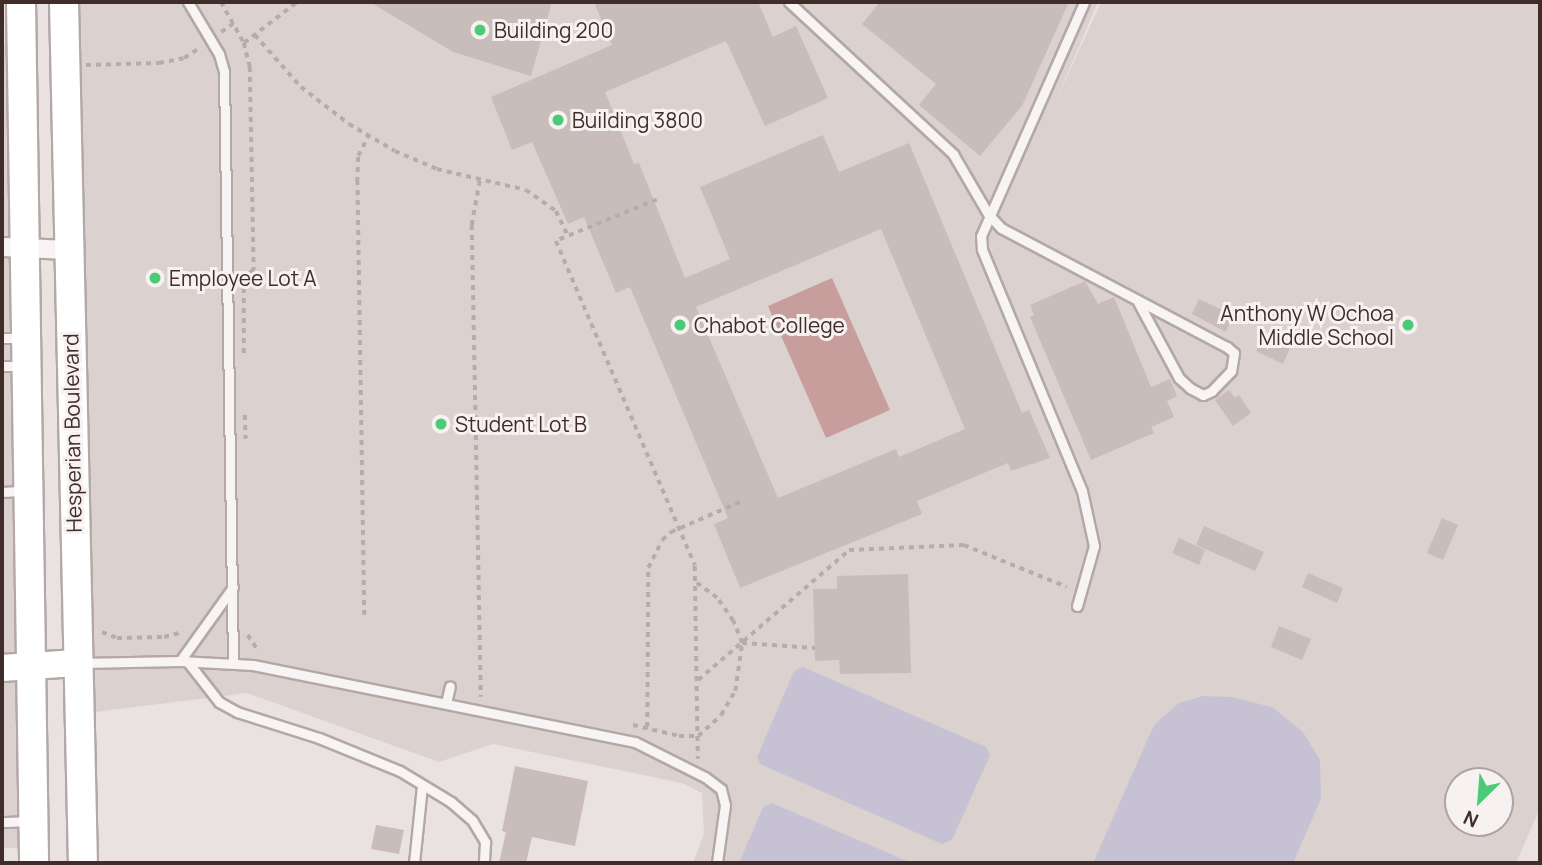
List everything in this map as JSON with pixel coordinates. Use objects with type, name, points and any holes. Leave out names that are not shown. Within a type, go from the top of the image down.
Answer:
[{"type":"main road","name":"Hesperian Boulevard","points":[[21,2],[13,248],[15,491],[31,666],[34,863]]},
{"type":"main road","name":"Hesperian Boulevard","points":[[64,2],[82,863]]},
{"type":"street","points":[[13,248],[69,250]]},
{"type":"street","points":[[2,668],[76,663]]},
{"type":"lane","points":[[188,2],[211,40],[224,71],[233,662]]},
{"type":"lane","points":[[789,2],[953,154],[988,214],[1001,228],[1227,347],[1234,353],[1231,371],[1212,391],[1203,394],[1190,388],[1179,378],[1138,302]]},
{"type":"lane","points":[[1077,606],[1094,546],[1082,491],[982,249],[981,236],[988,214],[1084,2]]},
{"type":"lane","points":[[184,661],[233,585]]},
{"type":"lane","points":[[184,661],[219,702],[237,712],[319,738],[400,771],[451,802],[472,820],[485,842],[484,863]]},
{"type":"lane","points":[[76,663],[233,662],[288,670],[635,742],[705,777],[721,789],[725,804],[716,863]]},
{"type":"lane","points":[[446,703],[449,688]]},
{"type":"lane","points":[[414,863],[422,785]]},
{"type":"lane","points":[[2,822],[34,821]]},
{"type":"path","points":[[221,2],[244,43],[250,67],[254,270],[244,278],[244,367]]},
{"type":"path","points":[[244,43],[297,2]]},
{"type":"path","points":[[84,65],[172,61],[184,58],[234,23]]},
{"type":"path","points":[[255,34],[301,87],[369,136],[437,169],[526,190],[545,200],[556,211],[568,236]]},
{"type":"path","points":[[364,615],[357,182],[358,156],[369,136]]},
{"type":"path","points":[[480,181],[472,225],[481,697]]},
{"type":"path","points":[[657,200],[556,241],[695,566],[698,764]]},
{"type":"path","points":[[245,405],[246,452]]},
{"type":"path","points":[[647,728],[648,568],[662,540],[679,528],[740,502]]},
{"type":"path","points":[[697,681],[849,550],[964,545],[1079,592]]},
{"type":"path","points":[[631,725],[680,736],[698,736],[721,715],[735,691],[742,643],[733,621],[717,598],[695,582]]},
{"type":"path","points":[[102,632],[117,638],[163,637],[188,630],[196,624],[203,630]]},
{"type":"path","points":[[248,633],[249,639],[264,654]]},
{"type":"path","points":[[232,640],[249,639]]},
{"type":"path","points":[[742,643],[815,648]]},
{"type":"path","points":[[449,688],[490,699]]},
{"type":"shaded area","name":"Chabot College","points":[[76,2],[1098,2],[1055,103],[1101,2],[1540,2],[1540,808],[1516,863],[693,863],[704,834],[702,793],[682,783],[493,744],[439,762],[247,693],[95,712]]},
{"type":"shaded area","points":[[2,44],[7,44],[22,848],[2,848]]},
{"type":"shaded area","points":[[832,278],[890,410],[826,438],[768,306]]},
{"type":"shaded area","points":[[803,667],[986,747],[990,755],[952,840],[942,844],[760,764],[757,757],[794,671]]},
{"type":"shaded area","points":[[1203,696],[1231,697],[1272,707],[1303,732],[1320,760],[1321,799],[1293,863],[1093,863],[1154,725],[1179,703]]},
{"type":"shaded area","points":[[772,803],[908,863],[739,863],[763,807]]},
{"type":"building","name":"Building 200","points":[[370,2],[552,2],[531,76],[453,52]]},
{"type":"building","points":[[594,2],[758,2],[773,37],[796,26],[828,98],[765,126],[726,41],[605,92],[634,164],[639,163],[685,278],[730,259],[700,187],[823,135],[839,172],[909,143],[1022,413],[1029,410],[1050,458],[1011,471],[1008,463],[917,501],[922,514],[740,588],[714,524],[728,518],[630,287],[616,293],[584,217],[568,224],[532,142],[512,150],[491,97],[612,45]],"holes":[[[881,229],[965,429],[899,457],[896,449],[778,498],[696,307]]]},
{"type":"building","points":[[880,2],[1069,2],[1022,106],[980,156],[919,105],[936,84],[862,24]]},
{"type":"building","points":[[1085,281],[1098,304],[1114,297],[1151,387],[1170,379],[1177,396],[1167,401],[1174,417],[1151,427],[1154,433],[1091,460],[1030,317],[1034,315],[1030,305]]},
{"type":"building","points":[[1199,299],[1233,315],[1226,332],[1192,314]]},
{"type":"building","points":[[1264,334],[1291,346],[1283,364],[1256,351]]},
{"type":"building","points":[[1229,390],[1235,398],[1239,395],[1251,413],[1233,426],[1215,400]]},
{"type":"building","points":[[1442,518],[1458,525],[1443,560],[1427,553]]},
{"type":"building","points":[[1204,526],[1264,552],[1255,571],[1196,545]]},
{"type":"building","points":[[1179,538],[1205,550],[1199,565],[1172,553]]},
{"type":"building","points":[[1308,573],[1343,588],[1337,603],[1302,587]]},
{"type":"building","points":[[908,574],[911,673],[840,674],[839,660],[815,661],[813,589],[837,589],[837,576]]},
{"type":"building","points":[[1279,626],[1311,639],[1302,660],[1271,647]]},
{"type":"building","points":[[515,766],[588,781],[575,846],[532,837],[526,863],[499,863],[506,832],[502,831]]},
{"type":"building","points":[[376,825],[404,830],[399,854],[371,849]]},
{"type":"place","name":"Building 200","points":[[480,30]]},
{"type":"place","name":"Building 3800","points":[[558,120]]},
{"type":"place","name":"Employee Lot A","points":[[155,278]]},
{"type":"place","name":"Chabot College","points":[[680,325]]},
{"type":"place","name":"Anthony W Ochoa Middle School","points":[[1408,325]]},
{"type":"place","name":"Student Lot B","points":[[441,424]]}]
